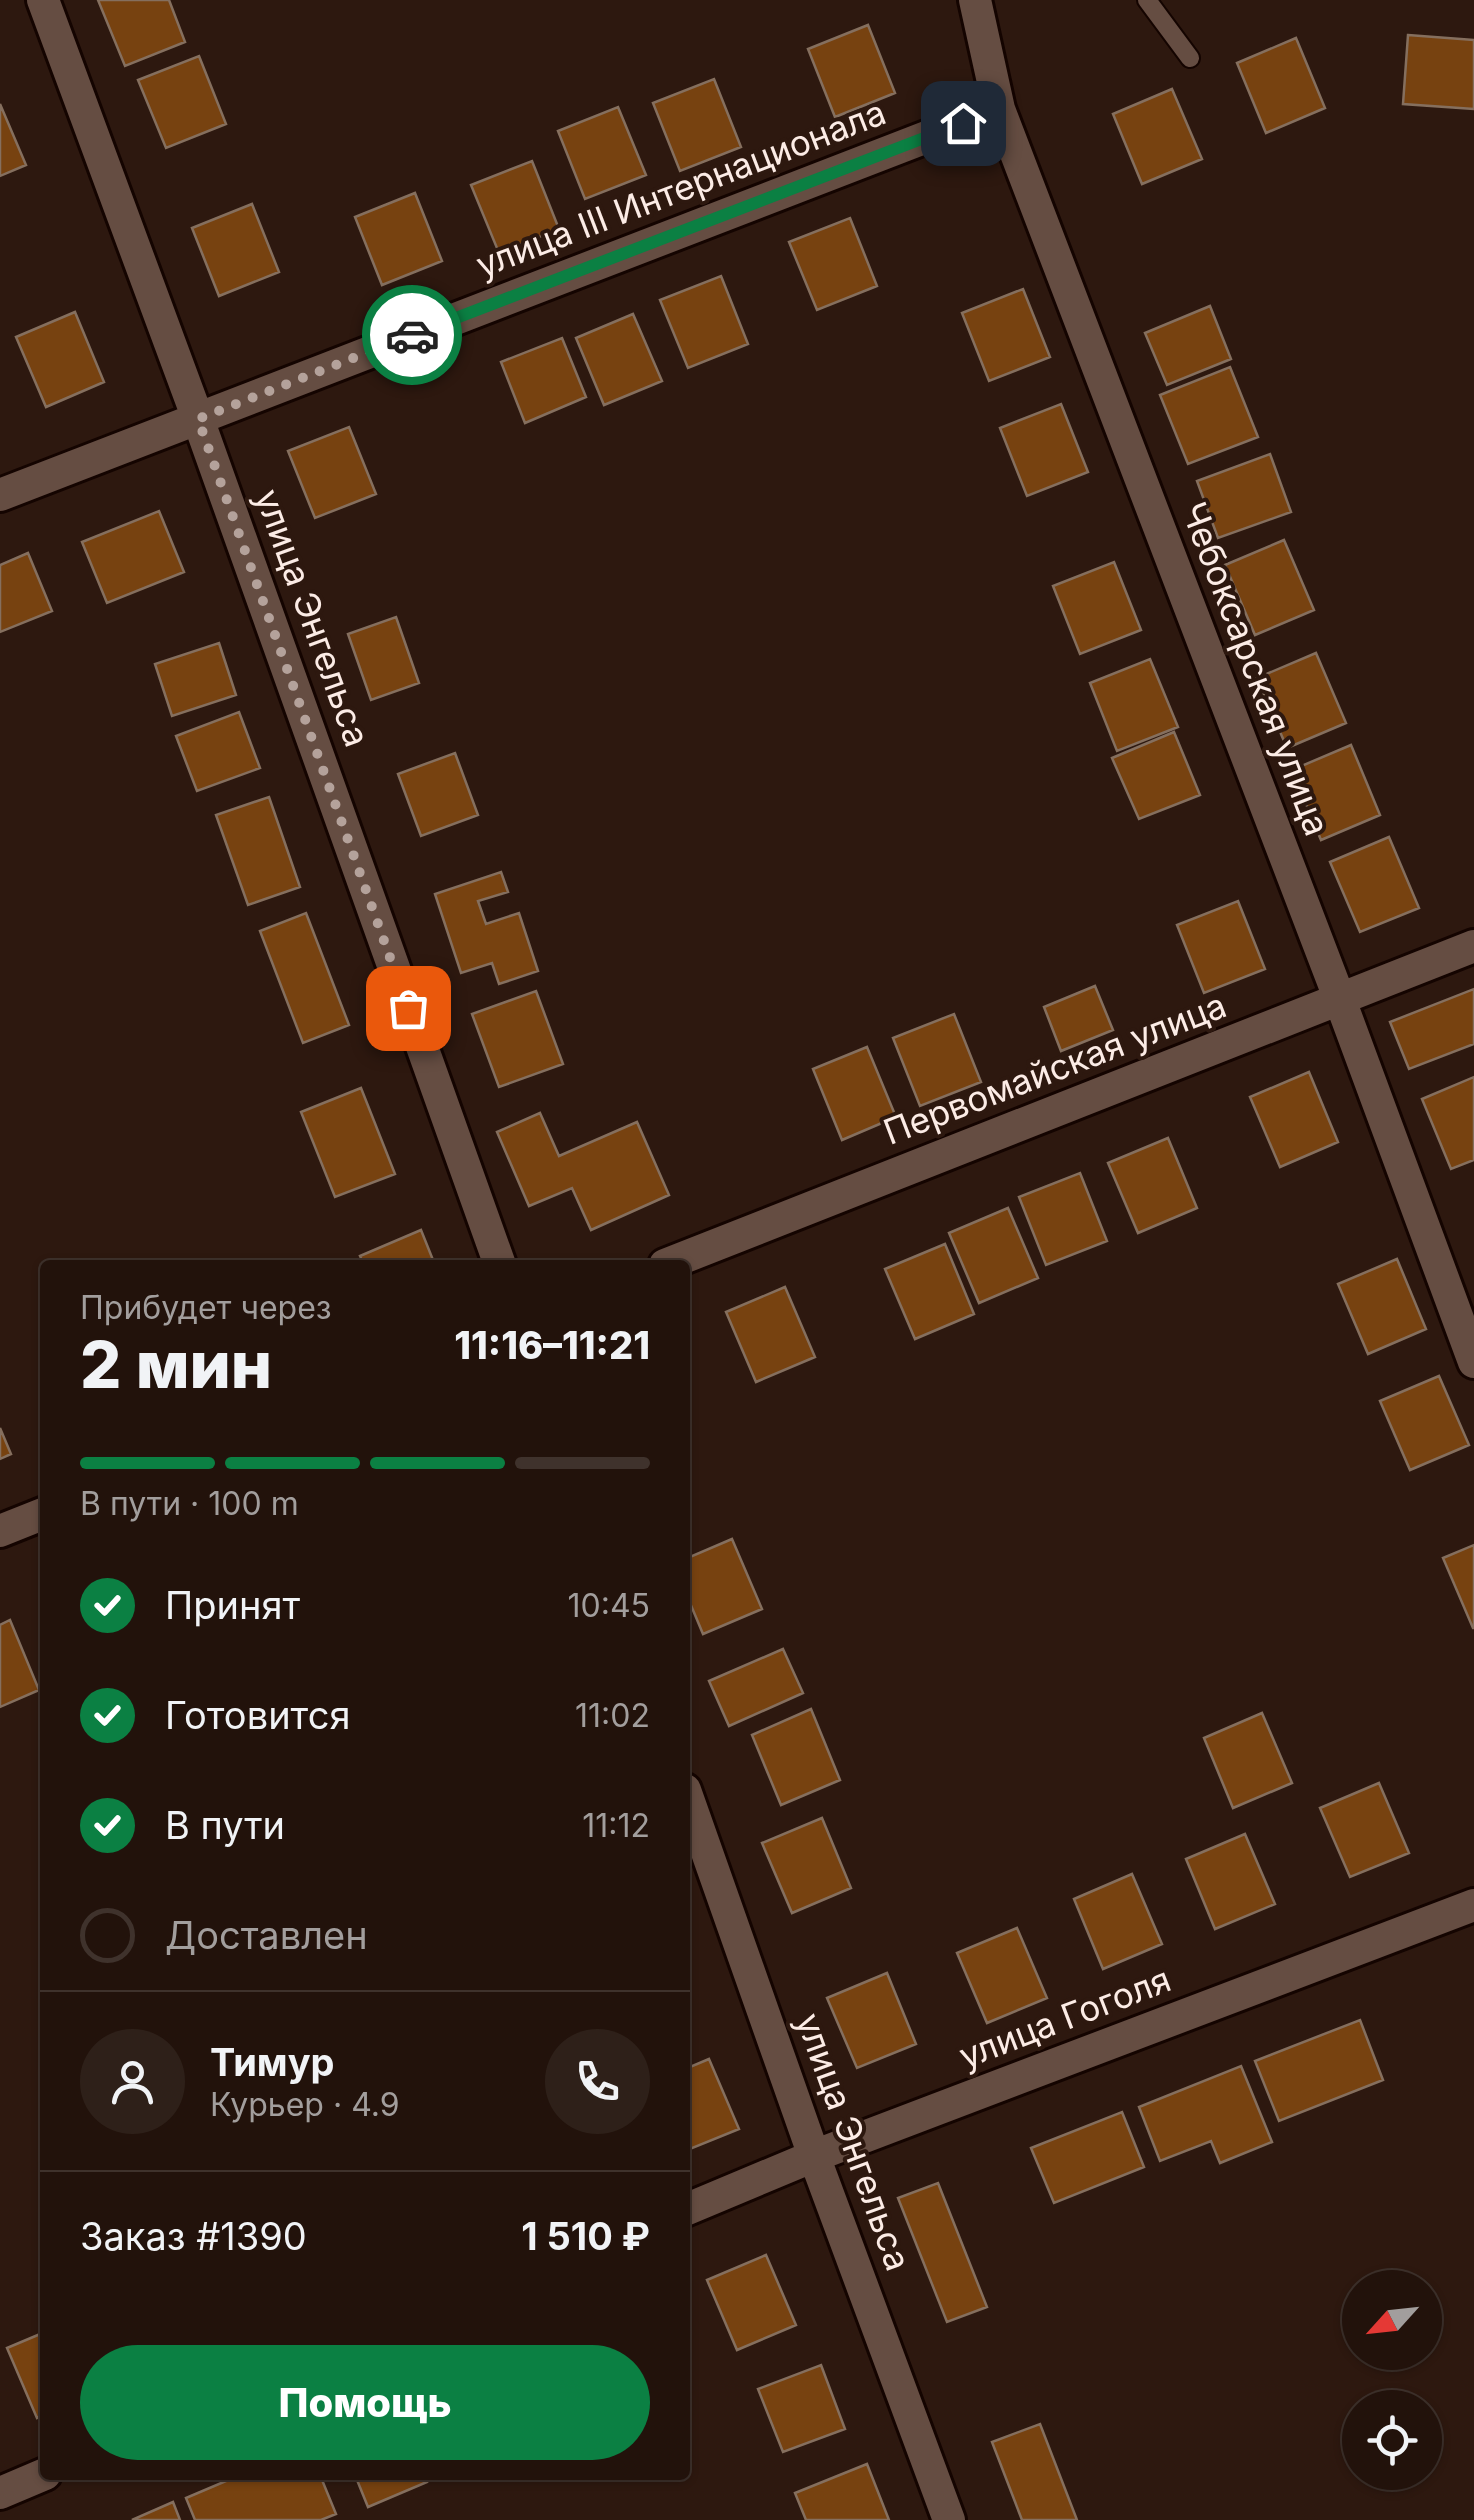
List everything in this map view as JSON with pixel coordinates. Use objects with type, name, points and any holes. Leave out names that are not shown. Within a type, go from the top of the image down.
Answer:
[{"type":"street","name":"улица Энгельса","points":[[44,0],[498,1260]]},
{"type":"street","name":"Чебоксарская улица","points":[[982,3],[999,109],[1340,1000],[1474,1362]]},
{"type":"street","name":"улица III Интернационала","points":[[0,495],[999,109]]},
{"type":"street","name":"Первомайская улица","points":[[678,1260],[1474,946]]},
{"type":"street","points":[[0,1530],[40,1514]]},
{"type":"street","name":"улица Энгельса","points":[[690,1804],[814,2156],[949,2520]]},
{"type":"street","name":"улица Гоголя","points":[[690,2208],[814,2156],[1474,1905]]},
{"type":"street","points":[[0,2493],[40,2476]]},
{"type":"lane","points":[[1147,0],[1190,58]]},
{"type":"building","points":[[98,0],[169,0],[185,42],[125,66]]},
{"type":"building","points":[[868,25],[895,93],[835,117],[808,49]]},
{"type":"building","points":[[1408,35],[1474,40],[1474,109],[1403,104]]},
{"type":"building","points":[[1296,38],[1325,108],[1266,133],[1237,63]]},
{"type":"building","points":[[199,56],[226,124],[166,148],[138,80]]},
{"type":"building","points":[[714,79],[741,147],[680,171],[653,103]]},
{"type":"building","points":[[1172,89],[1202,159],[1142,184],[1113,114]]},
{"type":"building","points":[[0,104],[26,165],[0,176]]},
{"type":"building","points":[[618,107],[646,175],[585,199],[558,131]]},
{"type":"building","points":[[532,161],[559,229],[499,253],[471,185]]},
{"type":"building","points":[[415,193],[442,261],[382,285],[355,217]]},
{"type":"building","points":[[252,204],[279,272],[219,296],[192,228]]},
{"type":"building","points":[[850,218],[877,286],[817,310],[789,242]]},
{"type":"building","points":[[721,276],[748,344],[688,368],[660,300]]},
{"type":"building","points":[[1023,289],[1050,357],[989,381],[962,313]]},
{"type":"building","points":[[1210,306],[1231,359],[1167,385],[1145,333]]},
{"type":"building","points":[[75,312],[104,382],[46,407],[16,337]]},
{"type":"building","points":[[633,314],[662,381],[604,405],[576,338]]},
{"type":"building","points":[[562,338],[586,397],[525,423],[501,362]]},
{"type":"building","points":[[1230,367],[1258,437],[1188,464],[1160,395]]},
{"type":"building","points":[[1061,404],[1088,472],[1027,496],[1000,428]]},
{"type":"building","points":[[349,427],[376,494],[315,518],[288,451]]},
{"type":"building","points":[[1270,454],[1291,512],[1218,538],[1197,481]]},
{"type":"building","points":[[159,511],[184,572],[107,603],[82,542]]},
{"type":"building","points":[[1284,540],[1314,610],[1255,635],[1225,565]]},
{"type":"building","points":[[28,553],[52,611],[0,632],[0,565]]},
{"type":"building","points":[[1114,562],[1141,630],[1080,654],[1053,586]]},
{"type":"building","points":[[396,617],[419,683],[371,700],[348,634]]},
{"type":"building","points":[[219,643],[236,695],[172,716],[155,664]]},
{"type":"building","points":[[1316,653],[1346,723],[1287,748],[1257,678]]},
{"type":"building","points":[[1150,659],[1178,727],[1117,751],[1090,683]]},
{"type":"building","points":[[239,712],[260,768],[197,791],[176,736]]},
{"type":"building","points":[[1174,732],[1200,795],[1139,819],[1112,758]]},
{"type":"building","points":[[1351,745],[1380,815],[1321,840],[1292,770]]},
{"type":"building","points":[[455,753],[478,815],[421,836],[398,774]]},
{"type":"building","points":[[269,797],[300,887],[248,905],[216,815]]},
{"type":"building","points":[[1389,837],[1419,908],[1360,932],[1330,862]]},
{"type":"building","points":[[501,872],[508,892],[478,901],[486,924],[519,913],[538,971],[499,984],[492,963],[461,973],[435,894]]},
{"type":"building","points":[[1238,901],[1265,969],[1204,993],[1177,925]]},
{"type":"building","points":[[306,913],[349,1025],[303,1043],[260,931]]},
{"type":"building","points":[[1095,986],[1113,1030],[1061,1051],[1044,1007]]},
{"type":"building","points":[[1474,989],[1474,1044],[1409,1069],[1390,1022]]},
{"type":"building","points":[[536,991],[563,1064],[499,1087],[472,1014]]},
{"type":"building","points":[[954,1014],[981,1082],[920,1106],[893,1038]]},
{"type":"building","points":[[867,1047],[896,1117],[842,1140],[813,1069]]},
{"type":"building","points":[[1309,1072],[1338,1142],[1280,1167],[1250,1097]]},
{"type":"building","points":[[1474,1077],[1474,1160],[1451,1169],[1422,1099]]},
{"type":"building","points":[[361,1088],[395,1174],[335,1197],[301,1112]]},
{"type":"building","points":[[540,1113],[559,1156],[637,1122],[669,1195],[591,1230],[572,1188],[529,1206],[497,1132]]},
{"type":"building","points":[[1168,1138],[1197,1208],[1138,1233],[1108,1163]]},
{"type":"building","points":[[1080,1173],[1107,1241],[1046,1265],[1019,1197]]},
{"type":"building","points":[[1008,1208],[1038,1278],[979,1303],[949,1233]]},
{"type":"building","points":[[421,1230],[433,1260],[362,1260],[360,1256]]},
{"type":"building","points":[[945,1244],[974,1314],[915,1339],[885,1269]]},
{"type":"building","points":[[1397,1259],[1426,1329],[1368,1354],[1338,1284]]},
{"type":"building","points":[[785,1287],[815,1357],[756,1382],[726,1312]]},
{"type":"building","points":[[1439,1376],[1469,1445],[1410,1470],[1380,1401]]},
{"type":"building","points":[[0,1428],[11,1454],[0,1459]]},
{"type":"building","points":[[732,1539],[762,1609],[703,1634],[690,1603],[690,1557]]},
{"type":"building","points":[[1474,1545],[1474,1628],[1473,1628],[1443,1558]]},
{"type":"building","points":[[10,1620],[39,1690],[0,1707],[0,1625]]},
{"type":"building","points":[[783,1649],[803,1693],[729,1726],[709,1681]]},
{"type":"building","points":[[811,1709],[840,1780],[781,1805],[752,1735]]},
{"type":"building","points":[[1262,1713],[1292,1783],[1233,1808],[1204,1738]]},
{"type":"building","points":[[1379,1783],[1409,1853],[1350,1877],[1320,1808]]},
{"type":"building","points":[[822,1818],[851,1888],[792,1913],[762,1843]]},
{"type":"building","points":[[1245,1834],[1275,1904],[1215,1929],[1186,1859]]},
{"type":"building","points":[[1132,1874],[1162,1944],[1103,1969],[1074,1899]]},
{"type":"building","points":[[1017,1928],[1047,1998],[987,2023],[957,1953]]},
{"type":"building","points":[[887,1973],[916,2044],[857,2068],[827,1998]]},
{"type":"building","points":[[1360,2020],[1383,2080],[1279,2121],[1255,2061]]},
{"type":"building","points":[[709,2059],[739,2129],[690,2149],[690,2067]]},
{"type":"building","points":[[1241,2066],[1272,2142],[1220,2163],[1211,2141],[1160,2161],[1139,2107]]},
{"type":"building","points":[[1122,2112],[1144,2167],[1054,2203],[1031,2148]]},
{"type":"building","points":[[938,2183],[987,2307],[947,2322],[898,2198]]},
{"type":"building","points":[[766,2255],[796,2325],[737,2350],[707,2280]]},
{"type":"building","points":[[40,2334],[37,2418],[7,2348]]},
{"type":"building","points":[[821,2365],[845,2429],[783,2452],[758,2389]]},
{"type":"building","points":[[1040,2424],[1077,2520],[1022,2520],[992,2442]]},
{"type":"building","points":[[867,2464],[889,2520],[806,2520],[795,2493]]},
{"type":"building","points":[[228,2480],[322,2480],[336,2514],[321,2520],[195,2520],[186,2498]]},
{"type":"building","points":[[357,2480],[426,2480],[427,2482],[368,2507]]},
{"type":"building","points":[[173,2502],[180,2520],[132,2520]]},
{"type":"way so far","points":[[408,1008],[198,419],[412,335]]},
{"type":"route","points":[[412,335],[963,123]]}]
